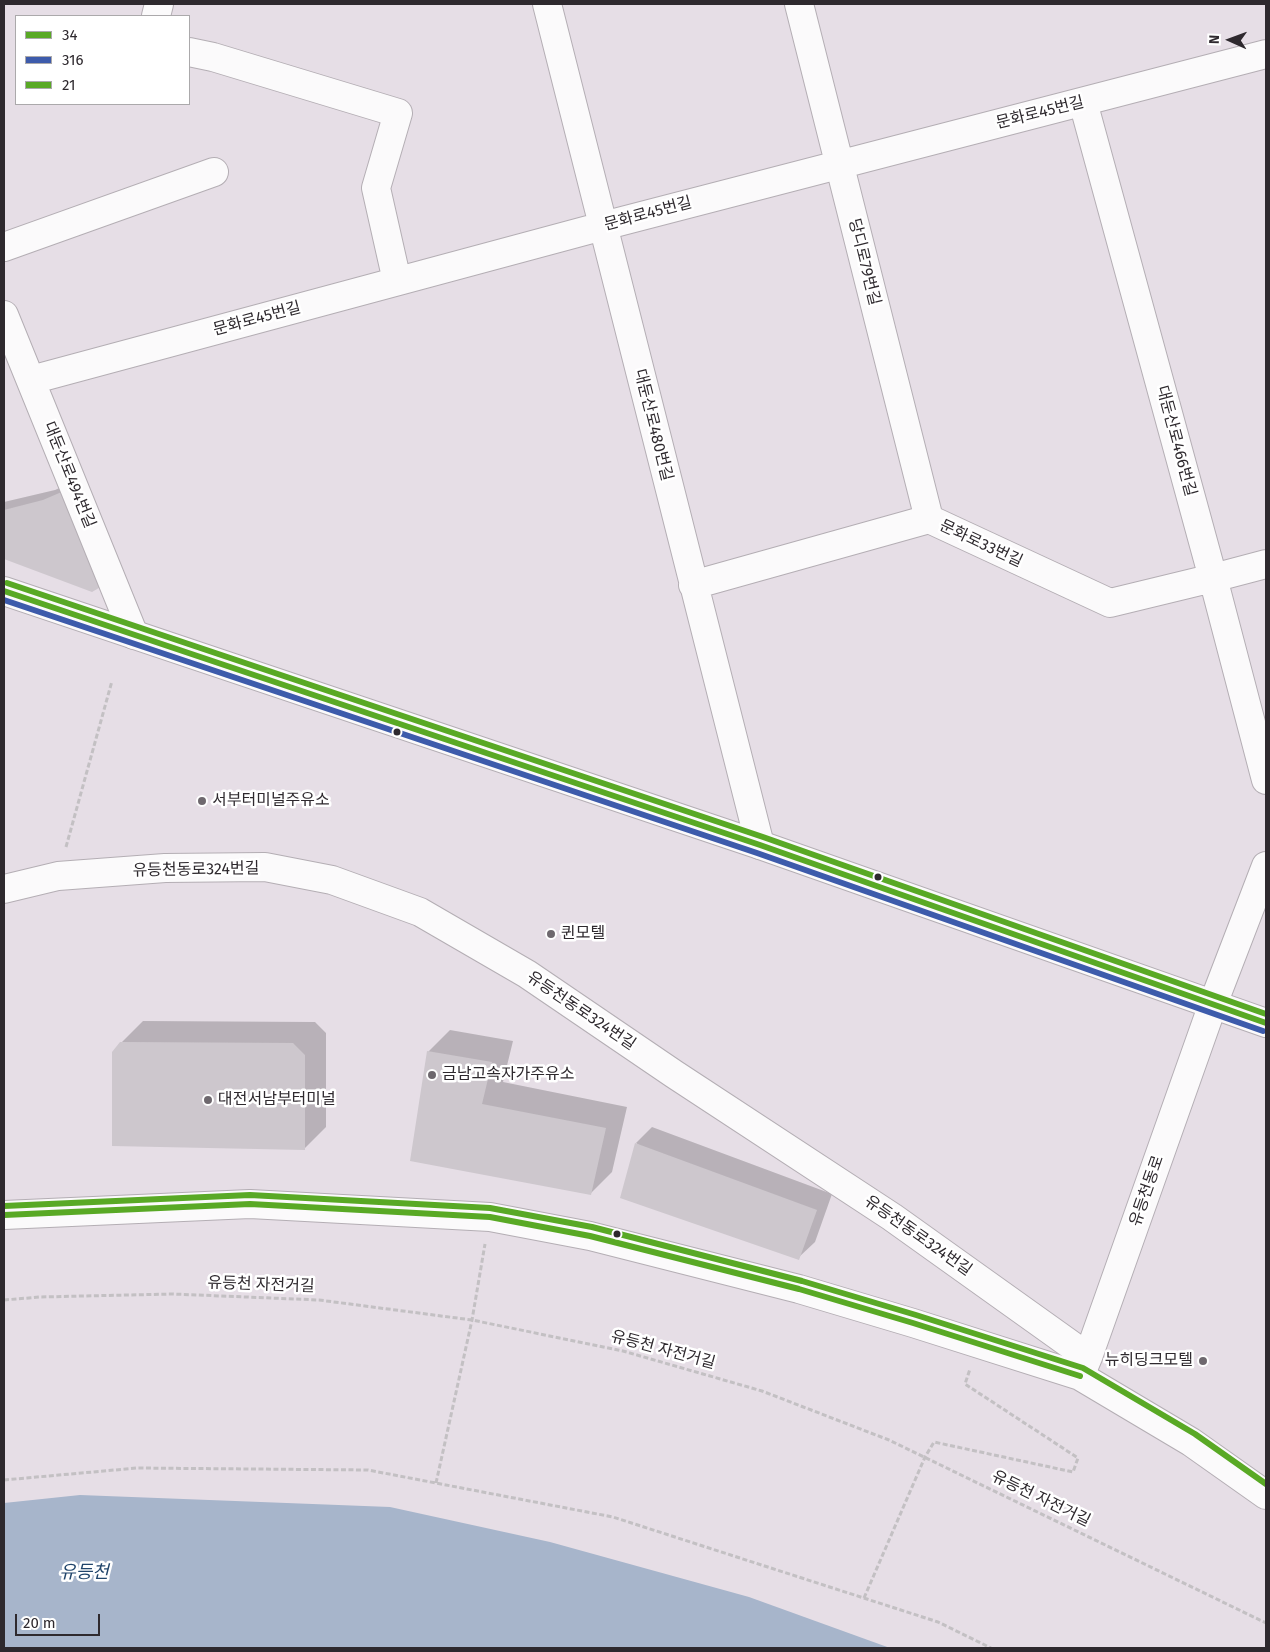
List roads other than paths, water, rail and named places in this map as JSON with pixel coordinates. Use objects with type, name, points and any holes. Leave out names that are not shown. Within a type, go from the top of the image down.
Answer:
[{"type":"street","name":"대둔산로480번길","points":[[547,4],[760,845]]},
{"type":"street","name":"당디로79번길","points":[[799,4],[929,519]]},
{"type":"street","points":[[190,52],[212,57],[398,113],[376,188],[397,281]]},
{"type":"street","name":"문화로45번길","points":[[31,380],[603,226],[1266,54]]},
{"type":"street","name":"대둔산로466번길","points":[[1083,102],[1266,780]]},
{"type":"street","points":[[4,248],[214,172]]},
{"type":"street","name":"대둔산로494번길","points":[[4,315],[134,635]]},
{"type":"street","name":"문화로33번길","points":[[693,584],[929,519],[1110,602],[1266,564]]},
{"type":"street","points":[[4,591],[760,845],[1266,1023]]},
{"type":"street","points":[[1213,1004],[1266,866]]},
{"type":"street","name":"유등천동로324번길","points":[[4,889],[58,876],[165,868],[265,867],[332,880],[420,912],[527,974],[682,1080],[892,1217],[1084,1367]]},
{"type":"street","name":"유등천동로","points":[[1084,1367],[1213,1004]]},
{"type":"street","points":[[4,1214],[250,1204],[490,1217],[590,1236],[790,1287],[978,1344],[1084,1367],[1266,1495]]},
{"type":"water","name":"유등천","points":[[80,1495],[390,1507],[550,1542],[749,1597],[890,1648],[4,1648],[4,1503]]},
{"type":"place","name":"서부터미널주유소","points":[[202,801]]},
{"type":"place","name":"퀸모텔","points":[[551,934]]},
{"type":"place","name":"금남고속자가주유소","points":[[432,1075]]},
{"type":"place","name":"대전서남부터미널","points":[[208,1100]]},
{"type":"place","name":"뉴히딩크모텔","points":[[1203,1361]]}]
